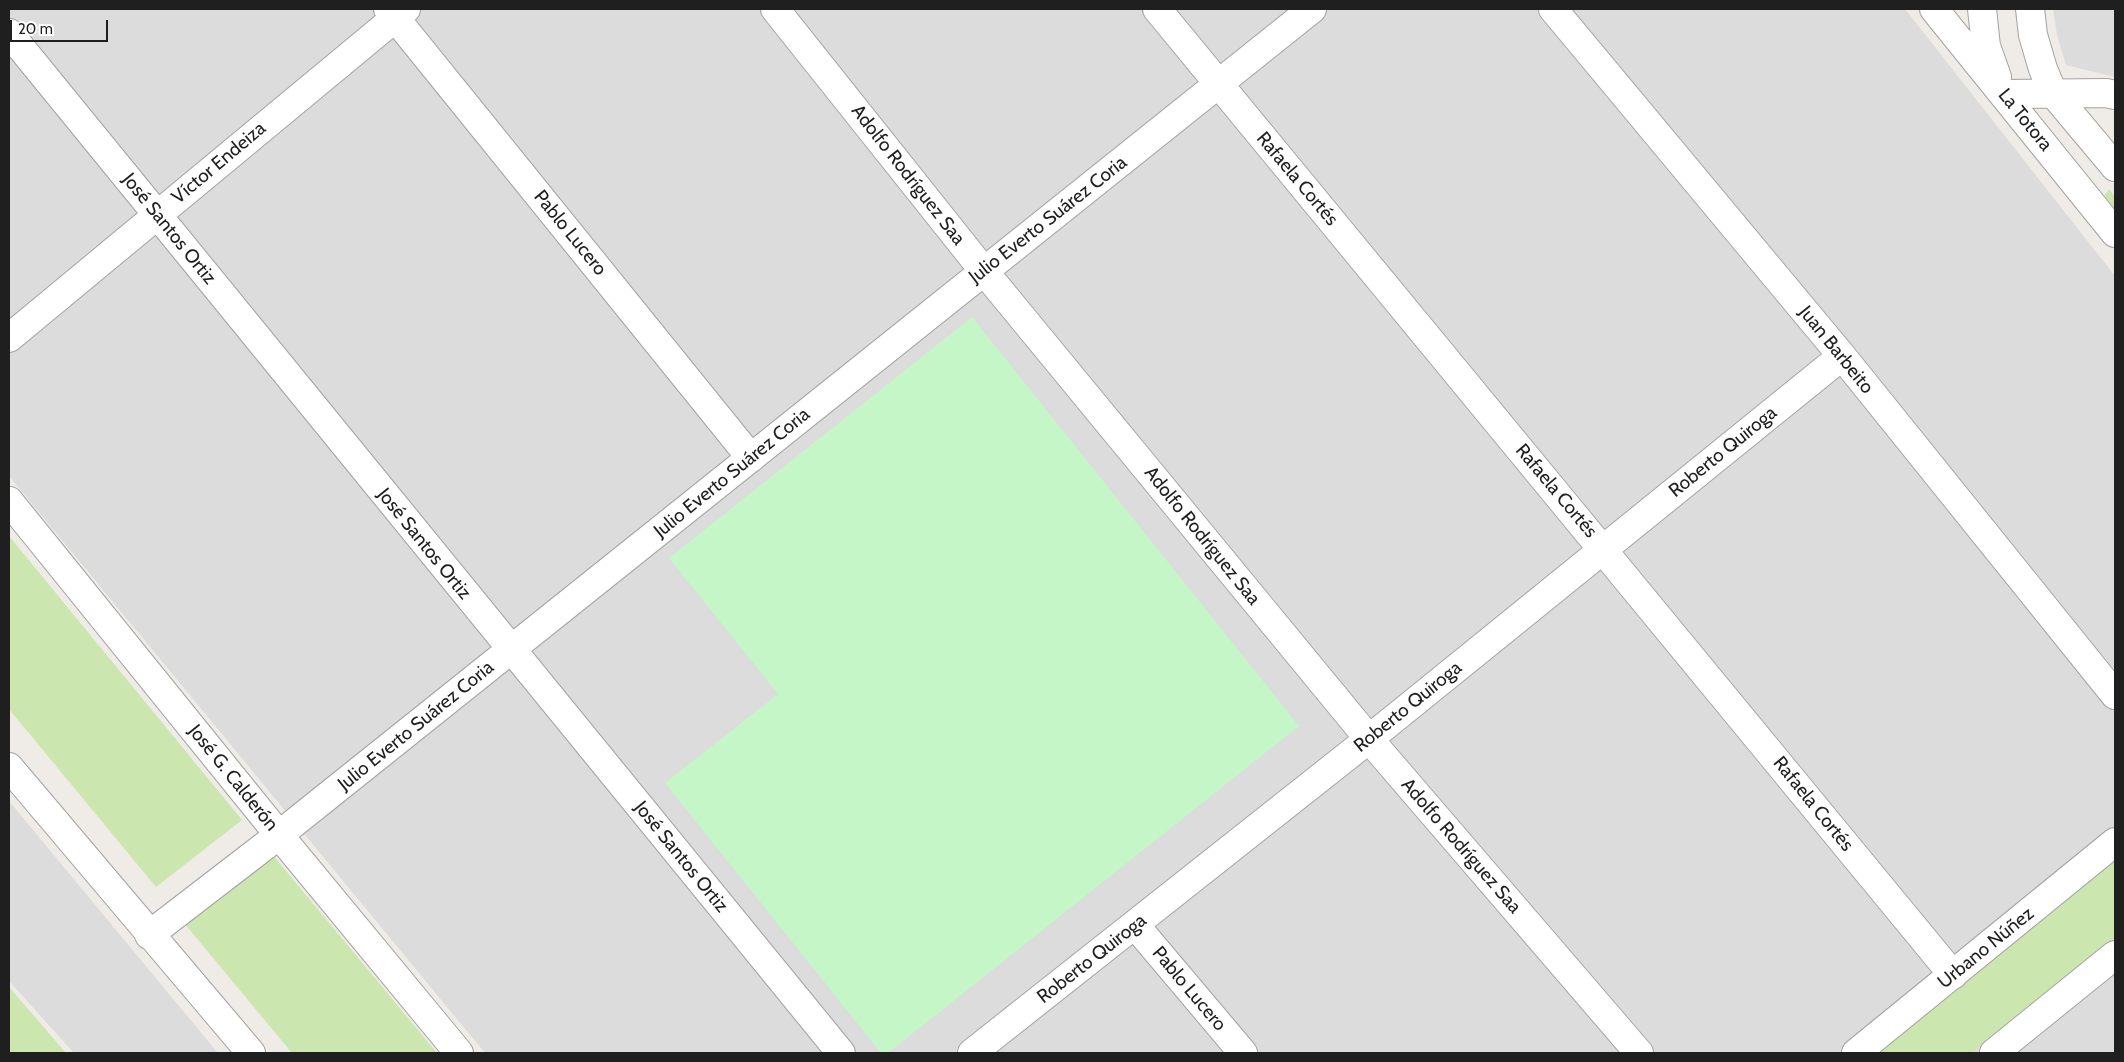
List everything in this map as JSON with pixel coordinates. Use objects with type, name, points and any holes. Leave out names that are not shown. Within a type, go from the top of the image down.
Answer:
[{"type":"street","name":"Adolfo Rodríguez Saa","points":[[775,9],[983,270],[1369,739],[1639,1053]]},
{"type":"street","name":"Rafaela Cortés","points":[[1157,9],[1953,974]]},
{"type":"street","name":"Julio Everto Suárez Coria","points":[[149,935],[279,835],[752,458],[983,270],[1219,85],[1312,9]]},
{"type":"street","name":"Juan Barbeito","points":[[1553,9],[1842,356],[2115,695]]},
{"type":"street","name":"La Totora","points":[[1934,9],[2005,94],[2115,233]]},
{"type":"street","points":[[1982,9],[1986,46],[2005,94],[2106,93],[2115,95]]},
{"type":"street","name":"La Totora","points":[[2030,9],[2034,35],[2043,69],[2053,93],[2115,167]]},
{"type":"street","name":"Víctor Endeiza","points":[[9,338],[397,12]]},
{"type":"street","name":"Pablo Lucero","points":[[397,12],[752,458]]},
{"type":"street","name":"José Santos Ortiz","points":[[9,33],[841,1053]]},
{"type":"street","name":"Roberto Quiroga","points":[[972,1053],[1369,739],[1842,356]]},
{"type":"street","name":"José G. Calderón","points":[[9,501],[279,835],[459,1053]]},
{"type":"street","points":[[9,767],[149,935],[251,1053]]},
{"type":"street","name":"Urbano Núñez","points":[[1856,1053],[2115,842]]},
{"type":"street","name":"Pablo Lucero","points":[[1135,925],[1243,1053]]},
{"type":"street","points":[[1994,1053],[2115,955]]},
{"type":"shaded area","points":[[9,9],[1905,9],[2115,276],[2115,1053],[485,1053],[9,476]]},
{"type":"shaded area","points":[[2053,9],[2115,9],[2115,77],[2066,65],[2057,35]]},
{"type":"shaded area","points":[[9,801],[218,1053],[74,1053],[9,981]]},
{"type":"green space","points":[[2109,189],[2115,197],[2115,209],[2104,196]]},
{"type":"green space","points":[[972,317],[1299,726],[888,1053],[881,1053],[665,783],[778,694],[669,558]]},
{"type":"green space","points":[[9,536],[242,820],[156,887],[9,709]]},
{"type":"green space","points":[[272,854],[437,1053],[292,1053],[184,923]]},
{"type":"green space","points":[[2115,861],[2115,937],[1971,1053],[1878,1053]]},
{"type":"green space","points":[[9,987],[66,1053],[9,1053]]}]
